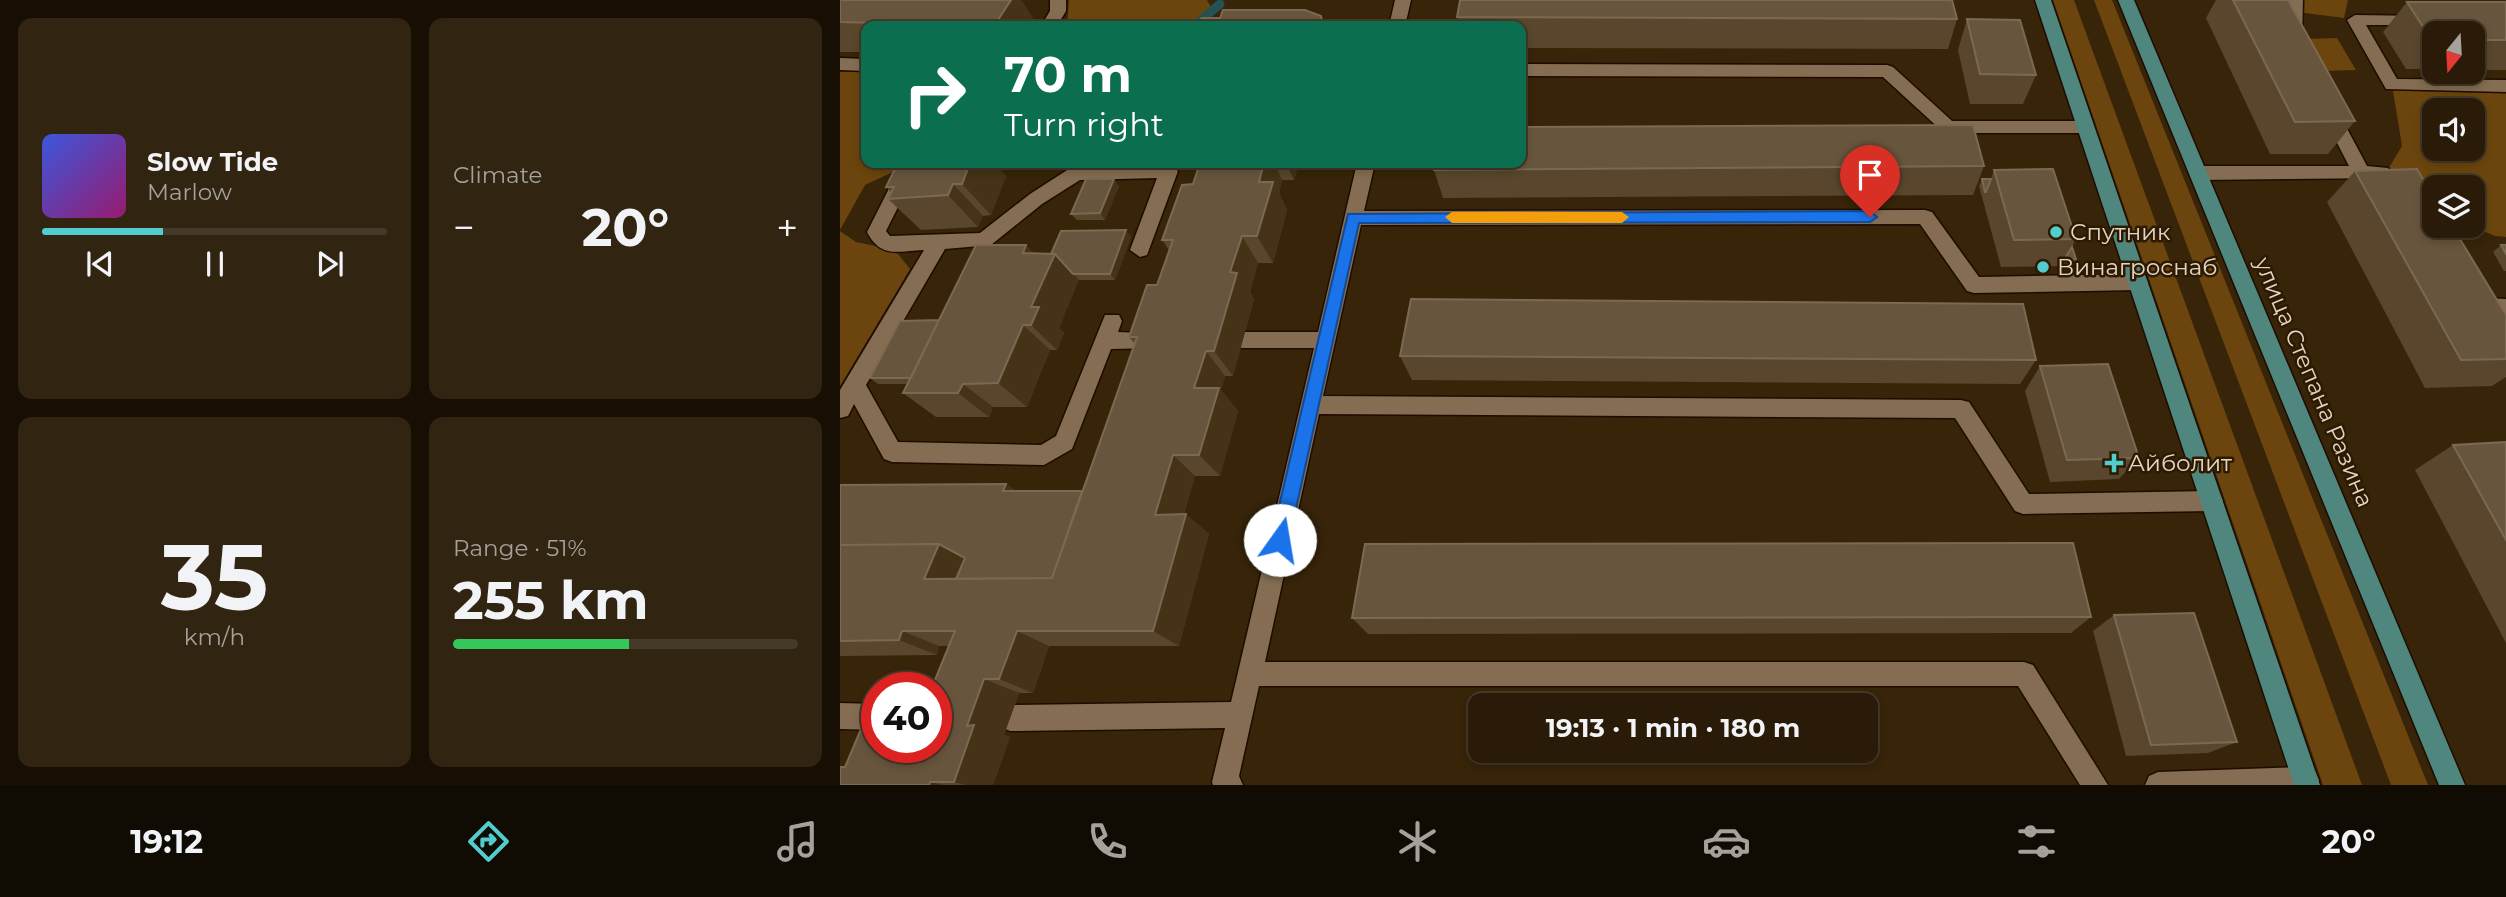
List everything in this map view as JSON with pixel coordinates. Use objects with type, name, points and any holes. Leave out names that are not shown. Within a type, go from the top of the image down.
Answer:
[{"type":"main road","points":[[2043,0],[2307,783]]},
{"type":"main road","name":"улица Степана Разина","points":[[2126,0],[2452,785]]},
{"type":"street","points":[[1052,21],[1058,11],[1058,0]]},
{"type":"street","points":[[1398,21],[1402,0]]},
{"type":"street","points":[[2295,0],[2297,12],[2292,39],[2304,64]]},
{"type":"street","points":[[2438,20],[2356,20],[2392,85],[2506,86]]},
{"type":"street","points":[[840,64],[861,65]]},
{"type":"street","points":[[1526,70],[1887,71],[1948,127],[2085,127]]},
{"type":"street","points":[[2323,100],[2361,173]]},
{"type":"street","points":[[908,168],[876,232],[885,244],[984,240],[1083,168],[1169,171],[1140,250]]},
{"type":"street","points":[[1223,784],[1365,168]]},
{"type":"street","points":[[2198,173],[2386,173],[2395,180]]},
{"type":"street","points":[[1353,218],[1925,217],[1975,285],[2138,282]]},
{"type":"street","points":[[840,408],[856,387],[939,242]]},
{"type":"street","points":[[2491,303],[2500,328]]},
{"type":"street","points":[[856,387],[892,452],[1045,455],[1064,442],[1108,331],[1159,340]]},
{"type":"street","points":[[1242,340],[1325,340]]},
{"type":"street","points":[[1311,405],[1961,409],[2023,504],[2212,501]]},
{"type":"street","points":[[1249,674],[2024,674],[2095,785]]},
{"type":"street","points":[[1010,718],[1240,715]]},
{"type":"street","points":[[2158,785],[2307,783]]},
{"type":"shaded area","points":[[1069,0],[1207,0],[1211,7],[1195,21],[1067,21]]},
{"type":"shaded area","points":[[2053,0],[2074,0],[2362,785],[2323,785]]},
{"type":"shaded area","points":[[2094,0],[2112,0],[2428,785],[2391,785]]},
{"type":"shaded area","points":[[2295,0],[2348,0],[2344,18],[2297,12]]},
{"type":"shaded area","points":[[2337,38],[2356,70],[2323,71],[2305,39]]},
{"type":"shaded area","points":[[861,71],[861,168],[897,168],[865,185],[840,230],[840,72]]},
{"type":"shaded area","points":[[2392,85],[2506,86],[2506,237],[2485,232],[2485,175],[2422,175],[2422,201],[2386,173],[2402,146]]},
{"type":"shaded area","points":[[840,231],[856,242],[895,250],[910,269],[840,386]]},
{"type":"building","points":[[840,0],[1011,0],[997,21],[840,22]]},
{"type":"building","points":[[1460,0],[1952,0],[1957,19],[1457,17]]},
{"type":"building","points":[[2233,0],[2288,0],[2355,121],[2295,122]]},
{"type":"building","points":[[2407,2],[2506,2],[2506,40],[2485,40],[2485,21],[2422,21],[2422,25]]},
{"type":"building","points":[[1223,10],[1305,10],[1321,16],[1322,21],[1198,21],[1202,18],[1220,18]]},
{"type":"building","points":[[1967,19],[2020,20],[2036,75],[1980,74]]},
{"type":"building","points":[[1973,125],[1984,166],[1434,170],[1526,168],[1526,127]]},
{"type":"building","points":[[896,168],[968,168],[962,184],[953,184],[948,195],[888,199],[894,187],[886,187]]},
{"type":"building","points":[[1198,168],[1263,168],[1259,182],[1273,182],[1257,236],[1242,236],[1230,272],[1237,273],[1214,351],[1206,351],[1194,388],[1219,388],[1199,455],[1173,455],[1155,515],[1186,514],[1153,631],[1017,631],[999,679],[984,679],[967,726],[974,725],[954,782],[930,782],[929,785],[840,785],[840,767],[845,767],[861,729],[861,763],[952,763],[952,672],[938,672],[955,631],[902,631],[899,640],[840,641],[840,545],[939,544],[924,579],[1052,578],[1137,337],[1129,337],[1147,285],[1157,285],[1173,240],[1162,240],[1182,185],[1193,184]]},
{"type":"building","points":[[2053,169],[2076,239],[2014,240],[1994,170]]},
{"type":"building","points":[[2417,169],[2422,177],[2422,238],[2459,238],[2506,315],[2506,359],[2461,360],[2355,171]]},
{"type":"building","points":[[1086,179],[1114,179],[1100,213],[1071,214]]},
{"type":"building","points":[[1982,179],[1991,179],[1986,192],[1985,192]]},
{"type":"building","points":[[1126,230],[1110,274],[1073,274],[1055,254],[1051,254],[1061,231]]},
{"type":"building","points":[[976,245],[1026,245],[1023,253],[1055,254],[1031,307],[1039,307],[1031,325],[1023,325],[998,383],[963,384],[958,393],[903,393]]},
{"type":"building","points":[[2072,247],[2076,259],[2064,260]]},
{"type":"building","points":[[1411,299],[2023,304],[2036,360],[1400,356]]},
{"type":"building","points":[[939,320],[911,378],[870,378],[900,321]]},
{"type":"building","points":[[2108,364],[2139,458],[2067,460],[2040,366]]},
{"type":"building","points":[[2506,442],[2506,540],[2453,445]]},
{"type":"building","points":[[1006,484],[1003,491],[1082,491],[1052,578],[956,579],[965,558],[939,544],[840,545],[840,485]]},
{"type":"building","points":[[2073,543],[2091,617],[1352,618],[1365,544]]},
{"type":"building","points":[[2194,613],[2237,742],[2151,745],[2114,615]]},
{"type":"waterway","points":[[1200,21],[1220,4]]},
{"type":"slow traffic","points":[[1452,217],[1622,217]]},
{"type":"place","name":"Спутник","points":[[2056,232]]},
{"type":"place","name":"Винагроснаб","points":[[2043,267]]},
{"type":"place","name":"Айболит","points":[[2114,463]]},
{"type":"route","points":[[1280,540],[1353,218],[1870,217]]}]
